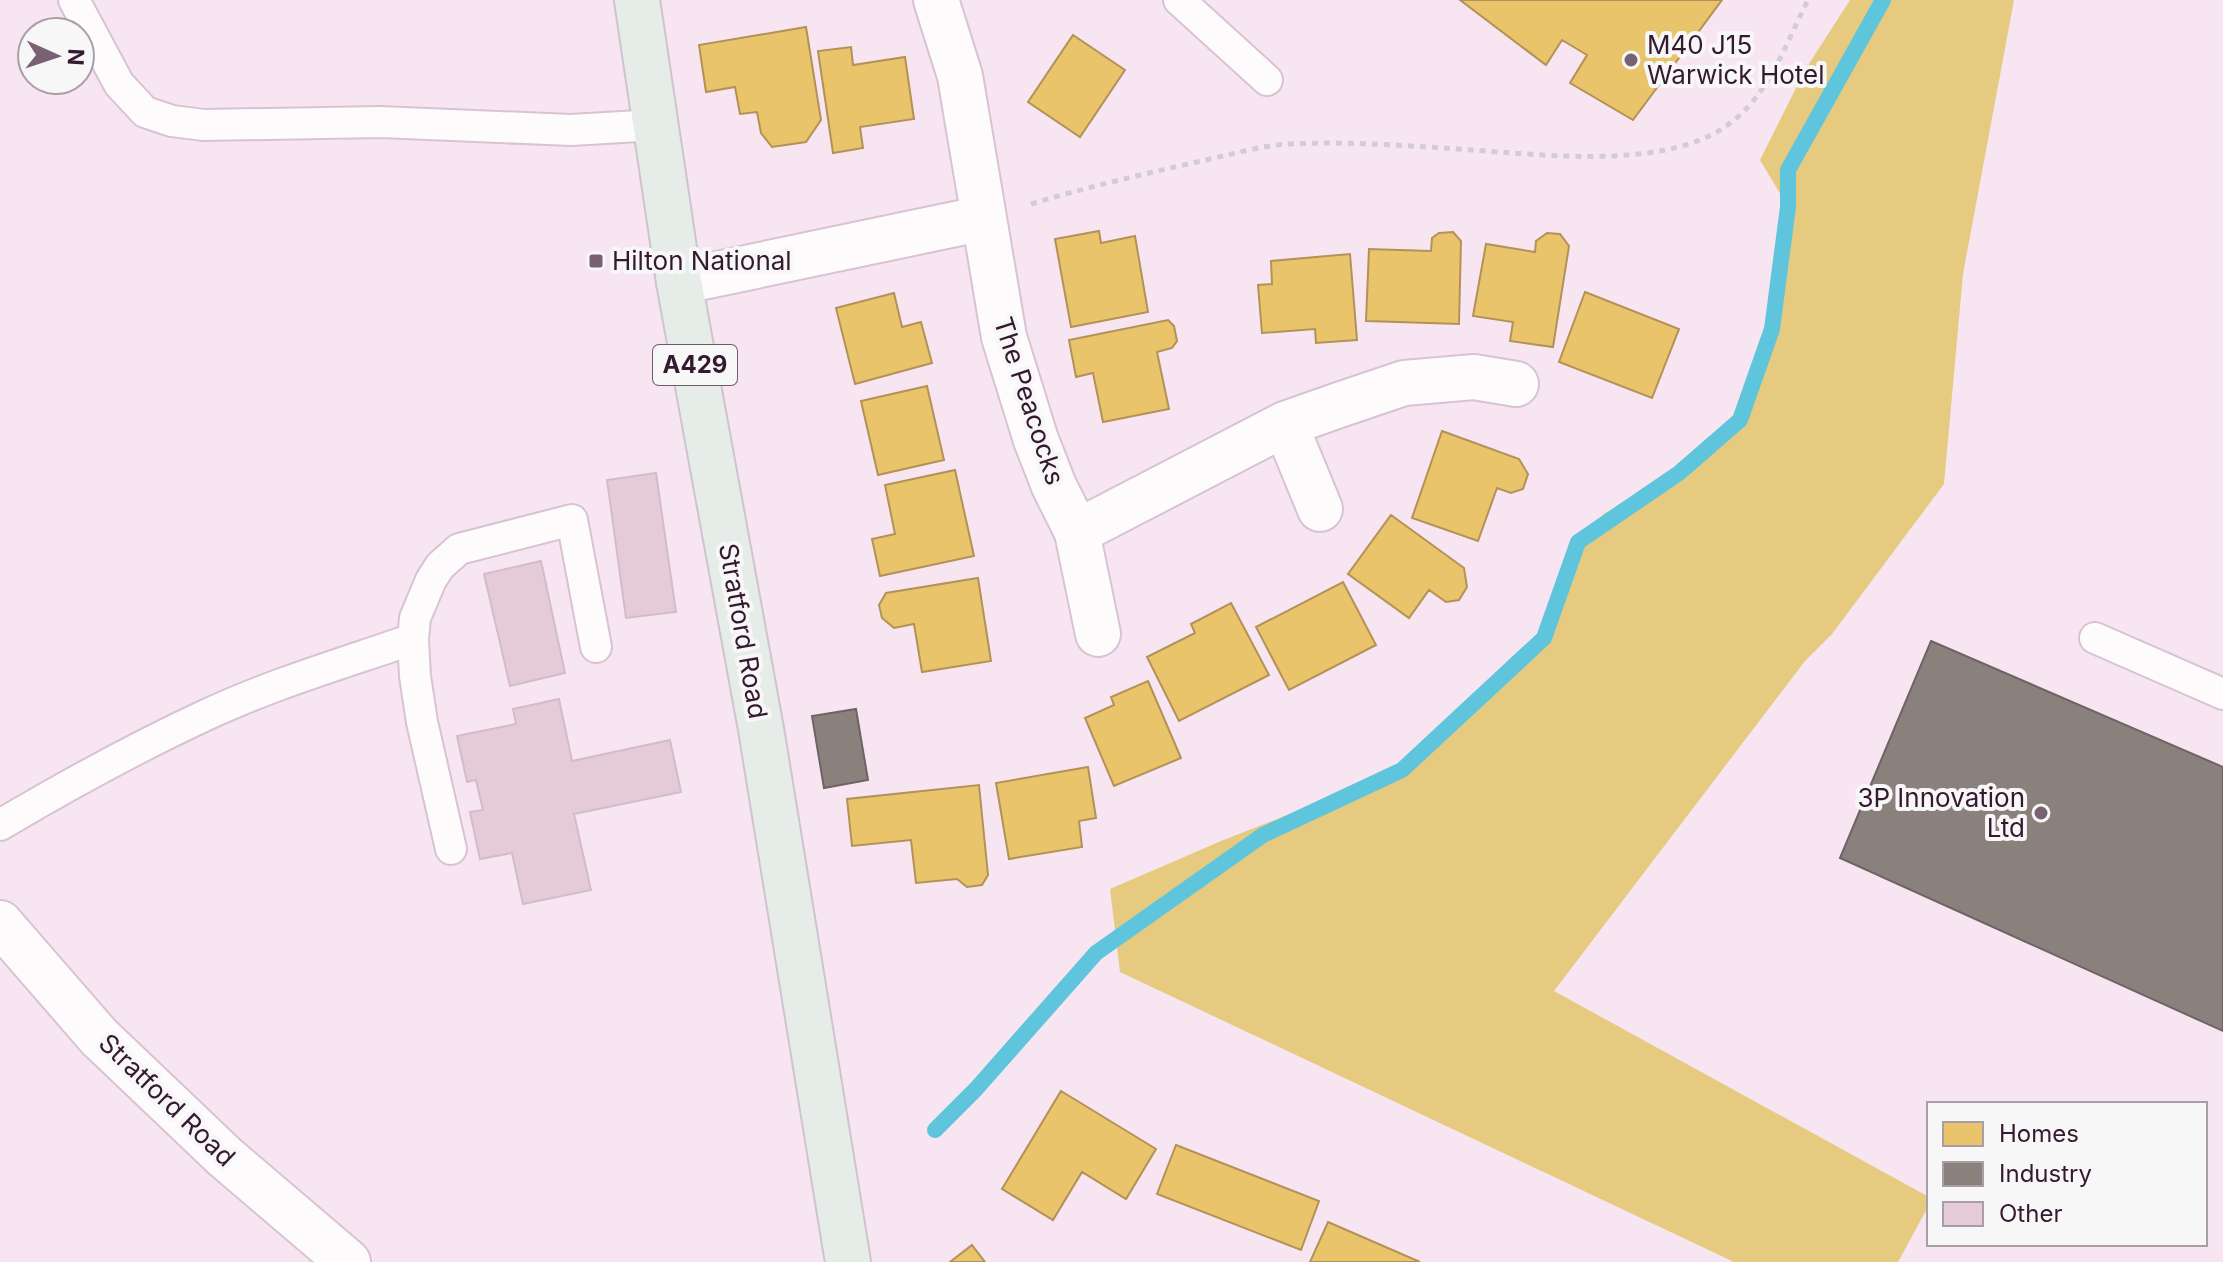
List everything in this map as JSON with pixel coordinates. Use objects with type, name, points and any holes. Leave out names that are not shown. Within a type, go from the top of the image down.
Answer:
[{"type":"highway","name":"Stratford Road","points":[[637,0],[679,282],[761,729],[848,1262]]},
{"type":"street","name":"The Peacocks","points":[[936,0],[960,76],[1004,337],[1036,440],[1077,532],[1098,634]]},
{"type":"street","points":[[679,282],[984,218]]},
{"type":"street","points":[[1077,532],[1285,424],[1404,383],[1474,377],[1516,384]]},
{"type":"street","points":[[1285,424],[1320,509]]},
{"type":"street","name":"Stratford Road","points":[[0,923],[99,1037],[225,1157],[348,1262]]},
{"type":"lane","points":[[74,0],[119,84],[145,112],[172,121],[204,125],[380,122],[571,130],[656,125]]},
{"type":"lane","points":[[1179,0],[1267,80]]},
{"type":"lane","points":[[451,849],[422,722],[413,639],[415,618],[440,566],[459,549],[572,520],[596,647]]},
{"type":"lane","points":[[2095,638],[2223,694]]},
{"type":"lane","points":[[0,825],[207,715],[276,686],[413,639]]},
{"type":"path","points":[[984,218],[1089,186],[1287,144],[1348,143],[1550,156],[1596,156],[1652,152],[1690,143],[1716,132],[1758,98],[1808,0]]},
{"type":"shaded area","points":[[1850,0],[2014,0],[1963,274],[1944,484],[1832,634],[1805,661],[1554,991],[1927,1196],[1927,1209],[1898,1262],[1734,1262],[1120,972],[1110,889],[1221,841],[1402,770],[1544,638],[1578,542],[1605,513],[1679,473],[1740,420],[1772,329],[1788,207],[1760,160],[1805,70]]},
{"type":"building: Homes","name":"M40 J15 Warwick Hotel","points":[[1460,0],[1722,0],[1633,120],[1570,83],[1587,55],[1562,40],[1546,65]]},
{"type":"building: Homes","points":[[806,27],[821,120],[806,142],[772,147],[761,133],[757,112],[740,114],[735,87],[706,92],[699,45]]},
{"type":"building: Homes","points":[[1073,35],[1125,70],[1080,137],[1028,102]]},
{"type":"building: Homes","points":[[851,47],[853,65],[905,57],[914,119],[860,127],[863,148],[833,153],[818,51]]},
{"type":"building: Homes","points":[[1099,231],[1101,243],[1135,236],[1148,312],[1071,327],[1055,239]]},
{"type":"building: Homes","points":[[1453,232],[1461,241],[1459,324],[1366,321],[1369,249],[1431,251],[1432,238],[1439,233]]},
{"type":"building: Homes","points":[[1547,233],[1560,234],[1569,246],[1553,347],[1510,341],[1513,322],[1473,316],[1486,244],[1535,252],[1536,241]]},
{"type":"building: Homes","points":[[1350,254],[1357,340],[1316,343],[1315,329],[1262,333],[1258,285],[1272,284],[1271,261]]},
{"type":"building: Homes","points":[[1585,292],[1679,329],[1652,398],[1559,362]]},
{"type":"building: Homes","points":[[894,293],[902,327],[921,322],[932,363],[855,384],[836,308]]},
{"type":"building: Homes","points":[[1168,320],[1174,326],[1177,341],[1172,348],[1157,352],[1169,409],[1103,422],[1093,373],[1076,377],[1069,340]]},
{"type":"building: Homes","points":[[927,386],[944,460],[878,475],[861,401]]},
{"type":"building: Homes","points":[[1442,431],[1519,459],[1528,474],[1523,489],[1511,493],[1497,488],[1478,541],[1412,518]]},
{"type":"building: Homes","points":[[955,470],[974,556],[880,576],[872,539],[895,534],[885,485]]},
{"type":"building: Homes","points":[[1391,515],[1464,568],[1467,587],[1459,600],[1446,602],[1429,590],[1409,618],[1348,574]]},
{"type":"building: Homes","points":[[978,578],[991,661],[922,672],[914,624],[894,628],[882,618],[879,605],[886,593]]},
{"type":"building: Homes","points":[[1343,582],[1376,645],[1289,690],[1256,627]]},
{"type":"building: Homes","points":[[1231,603],[1269,675],[1179,721],[1147,657],[1195,633],[1191,624]]},
{"type":"building: Homes","points":[[1148,681],[1181,758],[1114,786],[1085,718],[1114,705],[1111,697]]},
{"type":"building: Homes","points":[[1088,767],[1096,818],[1079,821],[1082,847],[1009,859],[996,783]]},
{"type":"building: Homes","points":[[979,785],[988,875],[982,885],[967,887],[957,879],[916,883],[911,840],[852,846],[847,799]]},
{"type":"building: Homes","points":[[1061,1091],[1156,1149],[1126,1199],[1082,1172],[1053,1220],[1002,1189]]},
{"type":"building: Homes","points":[[1176,1145],[1319,1201],[1301,1250],[1157,1194]]},
{"type":"building: Homes","points":[[1328,1222],[1420,1262],[1310,1262]]},
{"type":"building: Homes","points":[[972,1245],[985,1262],[950,1262]]},
{"type":"building: Industry","name":"3P Innovation Ltd","points":[[1931,641],[2223,767],[2223,1031],[1840,858]]},
{"type":"building: Industry","points":[[856,709],[868,780],[824,788],[812,716]]},
{"type":"building: Other","points":[[656,473],[676,612],[626,618],[607,480]]},
{"type":"building: Other","points":[[541,561],[565,673],[510,686],[484,574]]},
{"type":"building: Other","points":[[559,699],[572,761],[670,740],[681,792],[574,814],[591,890],[523,904],[512,853],[480,859],[470,812],[483,810],[476,780],[467,782],[457,736],[516,724],[513,709]]},
{"type":"waterway","points":[[935,1130],[976,1089],[1096,953],[1263,835],[1402,770],[1544,638],[1578,542],[1679,473],[1740,420],[1772,329],[1788,207],[1788,170],[1883,0]]},
{"type":"place","name":"M40 J15 Warwick Hotel","points":[[1631,60]]},
{"type":"place","name":"Hilton National","points":[[596,261]]},
{"type":"place","name":"3P Innovation Ltd","points":[[2041,813]]}]
